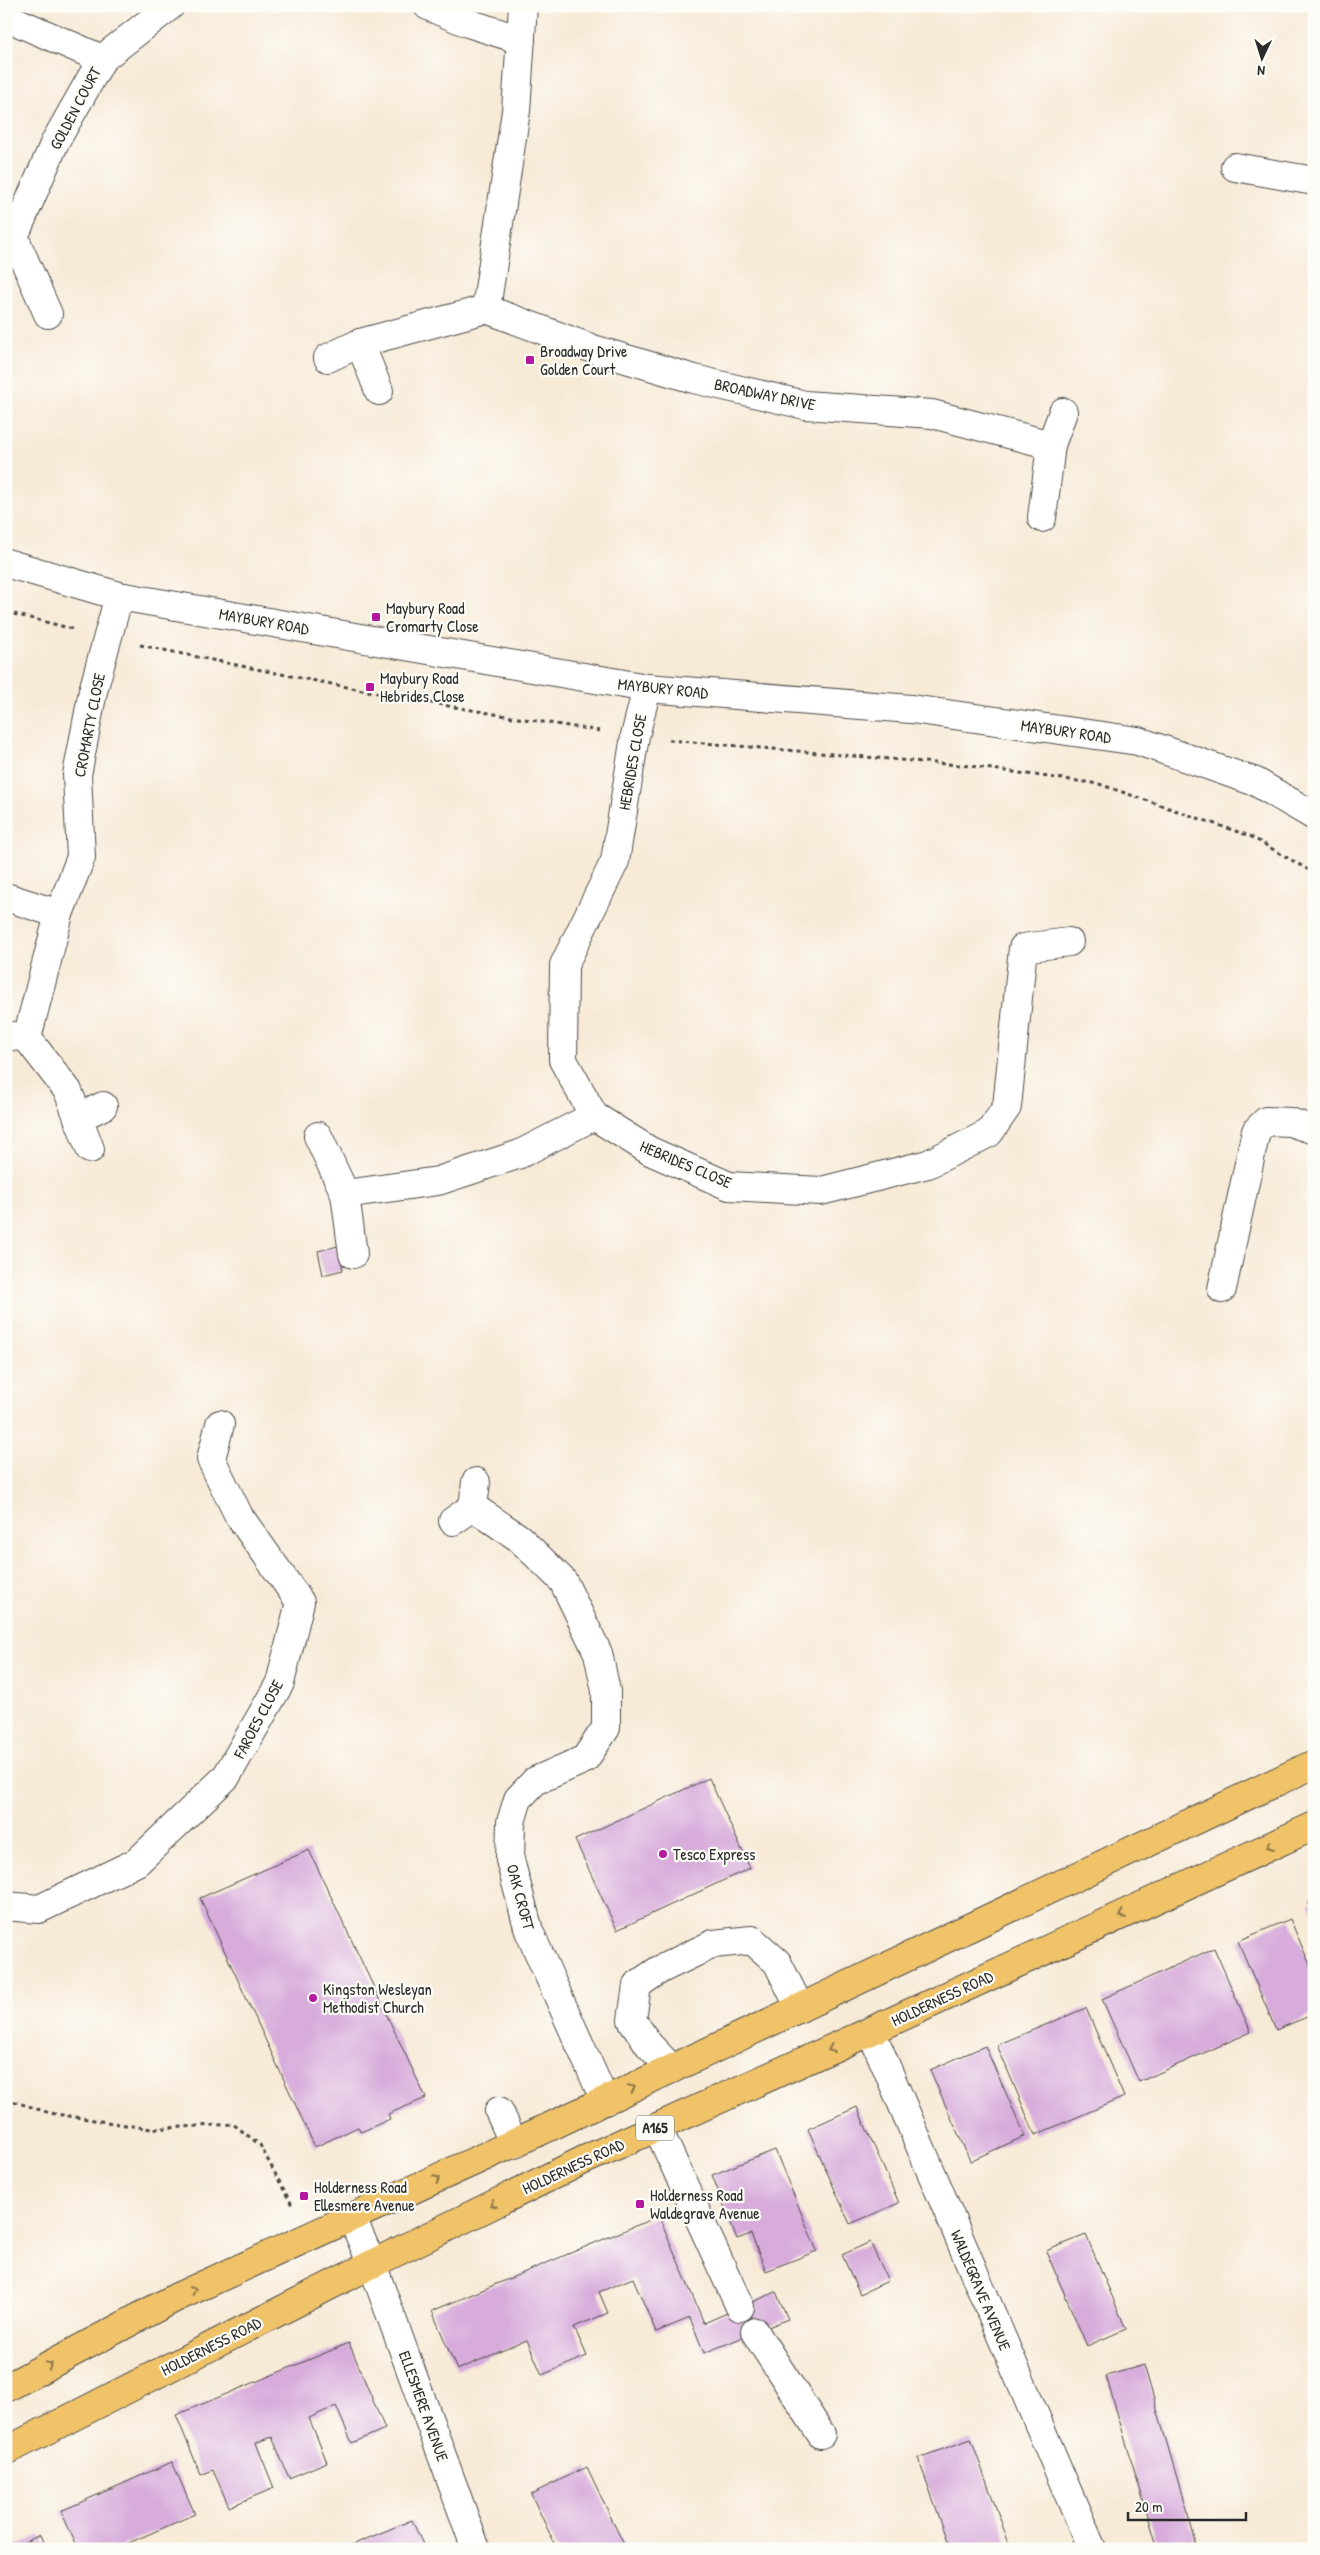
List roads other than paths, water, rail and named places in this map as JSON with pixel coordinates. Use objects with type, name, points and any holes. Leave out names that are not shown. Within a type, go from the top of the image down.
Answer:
[{"type":"highway","points":[[6,2388],[175,2298],[514,2144],[1314,1764]]},
{"type":"highway","name":"HOLDERNESS ROAD","points":[[6,2451],[372,2264],[584,2160],[871,2031],[1314,1826]]},
{"type":"street","name":"GOLDEN COURT","points":[[48,314],[10,238],[55,142],[102,59],[170,6]]},
{"type":"street","points":[[428,6],[520,40]]},
{"type":"street","points":[[328,358],[360,343],[486,309],[516,111],[523,6]]},
{"type":"street","points":[[6,17],[102,59]]},
{"type":"street","points":[[1235,167],[1314,181]]},
{"type":"street","name":"BROADWAY DRIVE","points":[[486,309],[596,350],[694,379],[805,405],[932,414],[1051,445]]},
{"type":"street","points":[[360,343],[379,391]]},
{"type":"street","points":[[1042,518],[1051,445],[1063,412]]},
{"type":"street","name":"MAYBURY ROAD","points":[[6,564],[119,596],[647,688],[911,709],[1138,742],[1256,782],[1314,816]]},
{"type":"street","name":"CROMARTY CLOSE","points":[[90,1150],[68,1091],[16,1037],[80,857],[77,775],[93,691],[119,596]]},
{"type":"street","name":"HEBRIDES CLOSE","points":[[647,688],[635,736],[615,861],[564,965],[563,1060],[594,1116],[650,1151],[729,1186],[821,1191],[928,1164],[989,1133],[1007,1107],[1023,948],[1069,942]]},
{"type":"street","points":[[6,897],[59,914]]},
{"type":"street","points":[[78,1118],[104,1106]]},
{"type":"street","points":[[345,1194],[438,1181],[520,1154],[594,1116]]},
{"type":"street","points":[[1222,1289],[1256,1131],[1266,1121],[1290,1122],[1314,1130]]},
{"type":"street","points":[[318,1136],[345,1194],[353,1254]]},
{"type":"street","name":"FAROES CLOSE","points":[[6,1906],[39,1909],[137,1862],[226,1777],[280,1683],[300,1602],[239,1516],[211,1458],[220,1424]]},
{"type":"street","name":"OAK CROFT","points":[[467,1503],[519,1538],[563,1581],[598,1653],[606,1691],[606,1728],[585,1759],[535,1781],[518,1799],[511,1822],[510,1860],[529,1931],[605,2101]]},
{"type":"street","points":[[672,2069],[649,2045],[632,2020],[637,1985],[659,1970],[712,1944],[752,1940],[777,1962],[800,2008]]},
{"type":"street","name":"WALDEGRAVE AVENUE","points":[[871,2031],[1092,2549]]},
{"type":"street","points":[[499,2111],[514,2144]]},
{"type":"street","points":[[657,2127],[740,2308]]},
{"type":"street","name":"ELLESMERE AVENUE","points":[[352,2218],[372,2264],[476,2549]]},
{"type":"street","points":[[755,2332],[821,2434]]},
{"type":"place","name":"Broadway Drive Golden Court","points":[[530,360]]},
{"type":"place","name":"Maybury Road Cromarty Close","points":[[376,617]]},
{"type":"place","name":"Maybury Road Hebrides Close","points":[[370,687]]},
{"type":"place","name":"Tesco Express","points":[[663,1854]]},
{"type":"place","name":"Kingston Wesleyan Methodist Church","points":[[313,1998]]},
{"type":"place","name":"Holderness Road Ellesmere Avenue","points":[[304,2196]]},
{"type":"place","name":"Holderness Road Waldegrave Avenue","points":[[640,2204]]}]
